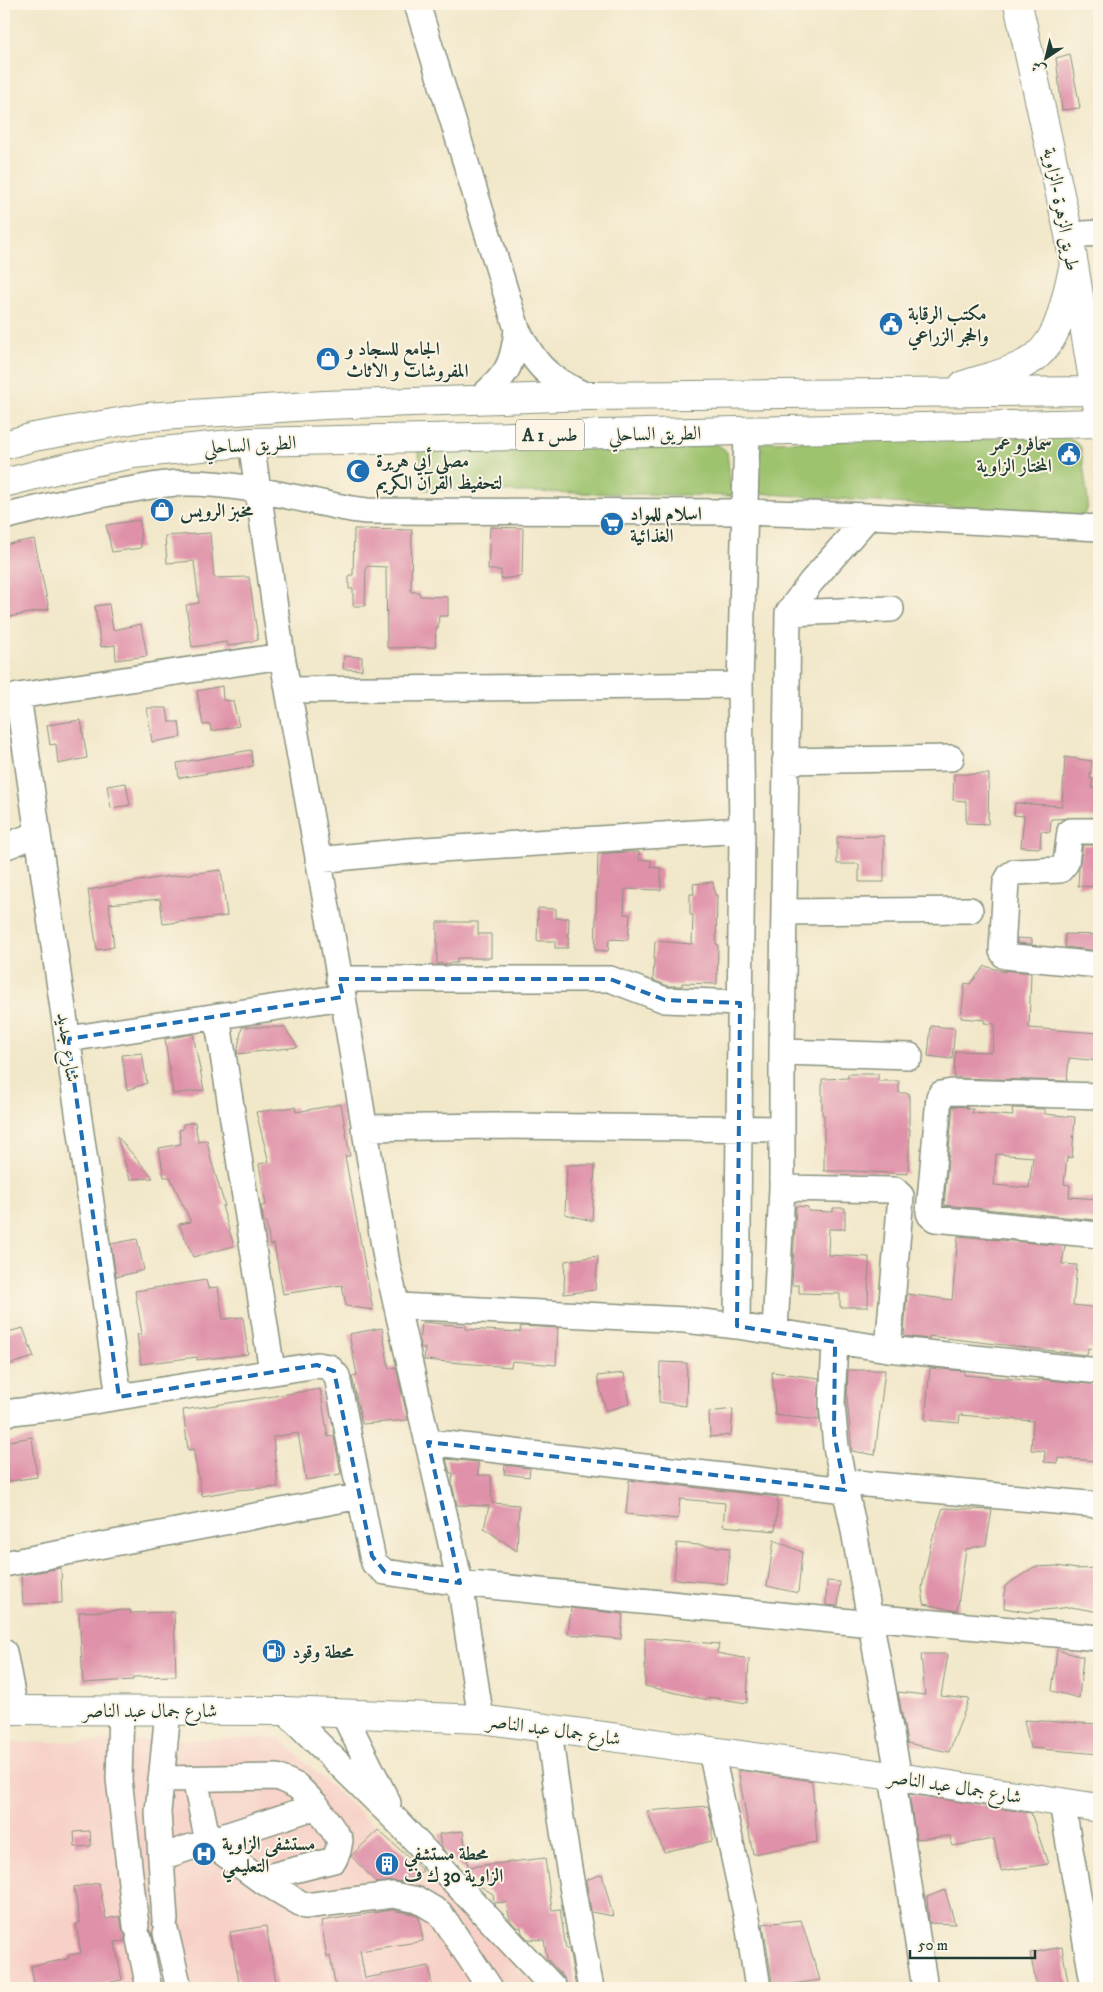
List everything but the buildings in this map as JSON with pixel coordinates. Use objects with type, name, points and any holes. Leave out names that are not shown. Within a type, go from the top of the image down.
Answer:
[{"type":"main road","name":"طريق الزهرة -الزاوية","points":[[1018,4],[1069,234],[1098,399]]},
{"type":"main road","points":[[938,393],[1026,364],[1039,355],[1049,344],[1057,330],[1074,269]]},
{"type":"main road","points":[[1082,315],[1099,336]]},
{"type":"main road","name":"الطريق الساحلي","points":[[4,445],[34,437],[147,417],[314,406],[479,399],[587,396],[938,393],[1098,399]]},
{"type":"main road","name":"الطريق الساحلي","points":[[4,483],[63,468],[133,454],[251,442],[496,435],[747,432],[1099,423]]},
{"type":"main road","name":"شارع جمال عبد الناصر","points":[[10,1710],[285,1711],[481,1719],[896,1777],[1099,1808]]},
{"type":"street","points":[[417,4],[518,329],[539,366],[553,378],[587,396]]},
{"type":"street","points":[[1069,234],[1099,233]]},
{"type":"street","points":[[479,399],[499,382],[507,372],[512,361],[518,329]]},
{"type":"street","points":[[737,1326],[742,830],[740,686],[747,432]]},
{"type":"street","points":[[251,442],[282,656],[341,988],[387,1264],[460,1583],[481,1719]]},
{"type":"street","points":[[4,517],[59,502],[151,486],[182,483],[216,484],[257,490],[342,508],[367,511],[744,512],[869,516],[1099,528]]},
{"type":"street","points":[[775,1332],[782,1188],[788,613],[811,582],[869,516]]},
{"type":"street","points":[[788,613],[891,609]]},
{"type":"street","points":[[11,699],[282,656]]},
{"type":"street","points":[[289,690],[740,686]]},
{"type":"street","name":"شارع جديد","points":[[11,699],[37,834],[119,1397]]},
{"type":"street","points":[[785,761],[951,758]]},
{"type":"street","points":[[318,860],[409,851],[742,830]]},
{"type":"street","points":[[1099,831],[1070,831],[1066,863],[1060,870],[1015,872],[1007,878],[1002,951],[1005,956],[1099,965]]},
{"type":"street","points":[[4,847],[37,834]]},
{"type":"street","points":[[784,912],[970,910]]},
{"type":"street","points":[[68,1039],[217,1016],[341,988],[610,979],[665,1000],[740,1003]]},
{"type":"street","points":[[217,1016],[272,1371]]},
{"type":"street","points":[[782,1052],[910,1056]]},
{"type":"street","points":[[1099,1096],[952,1092],[941,1094],[939,1097],[929,1212],[932,1218],[935,1219],[1099,1236]]},
{"type":"street","points":[[364,1128],[493,1126],[782,1129]]},
{"type":"street","points":[[782,1188],[895,1190],[901,1196],[888,1349]]},
{"type":"street","points":[[398,1306],[685,1320],[888,1349],[1099,1370]]},
{"type":"street","points":[[835,1342],[833,1418],[836,1447],[870,1621],[896,1777],[925,1988]]},
{"type":"street","points":[[4,1413],[119,1397],[272,1371],[324,1365],[334,1371],[337,1376],[372,1556],[379,1568],[385,1572],[460,1583],[870,1621],[1099,1638]]},
{"type":"street","points":[[428,1442],[844,1486],[1099,1505]]},
{"type":"street","points":[[4,1564],[360,1496]]},
{"type":"street","points":[[4,1652],[10,1710]]},
{"type":"street","points":[[121,1710],[119,1780],[137,1932],[149,1988]]},
{"type":"street","points":[[168,1711],[158,1812],[166,1927],[179,1988]]},
{"type":"street","points":[[285,1711],[397,1821],[554,1988]]},
{"type":"street","points":[[343,1713],[397,1821]]},
{"type":"street","points":[[549,1729],[558,1811],[570,1885],[591,1988]]},
{"type":"street","points":[[711,1751],[748,1923],[758,1988]]},
{"type":"street","points":[[161,1779],[277,1777],[297,1786],[317,1806],[340,1840],[334,1860],[259,1879]]},
{"type":"street","points":[[195,1779],[208,1842],[259,1879],[305,1906],[393,1895],[418,1900],[440,1913],[490,1988]]},
{"type":"street","points":[[1062,1803],[1094,1988]]},
{"type":"street","points":[[161,1857],[317,1806]]},
{"type":"highlighted area","points":[[339,979],[610,979],[665,1000],[740,1003],[737,1326],[835,1342],[834,1433],[845,1490],[428,1442],[460,1583],[385,1572],[372,1556],[334,1371],[317,1365],[119,1397],[68,1039],[343,997]]},
{"type":"shaded area","name":"مستشفى الزاوية التعليمي","points":[[279,1738],[472,1916],[536,1988],[5,1988],[4,1743]]},
{"type":"green space","points":[[1068,437],[1081,447],[1088,501],[1087,510],[1081,517],[757,493],[757,453],[763,442]]},
{"type":"green space","points":[[711,443],[720,446],[727,452],[732,496],[423,490],[418,445]]},
{"type":"place","name":"مكتب الرقابة والحجر الزراعي","points":[[891,324]]},
{"type":"place","name":"الجامع للسجاد و المفروشات و الاثاث","points":[[328,359]]},
{"type":"place","name":"سمافرو عمر المختار الزاوية","points":[[1069,454]]},
{"type":"place","name":"مصلى أبي هريرة لتحفيظ القرآن الكريم","points":[[358,471]]},
{"type":"place","name":"مخبز الرويس","points":[[162,510]]},
{"type":"place","name":"اسلام للمواد الغذائية","points":[[612,524]]},
{"type":"place","name":"محطة وقود","points":[[274,1651]]},
{"type":"place","name":"مستشفى الزاوية التعليمي","points":[[204,1854]]},
{"type":"place","name":"محطة مستشفي الزاوية 30 ك ف","points":[[387,1864]]}]
